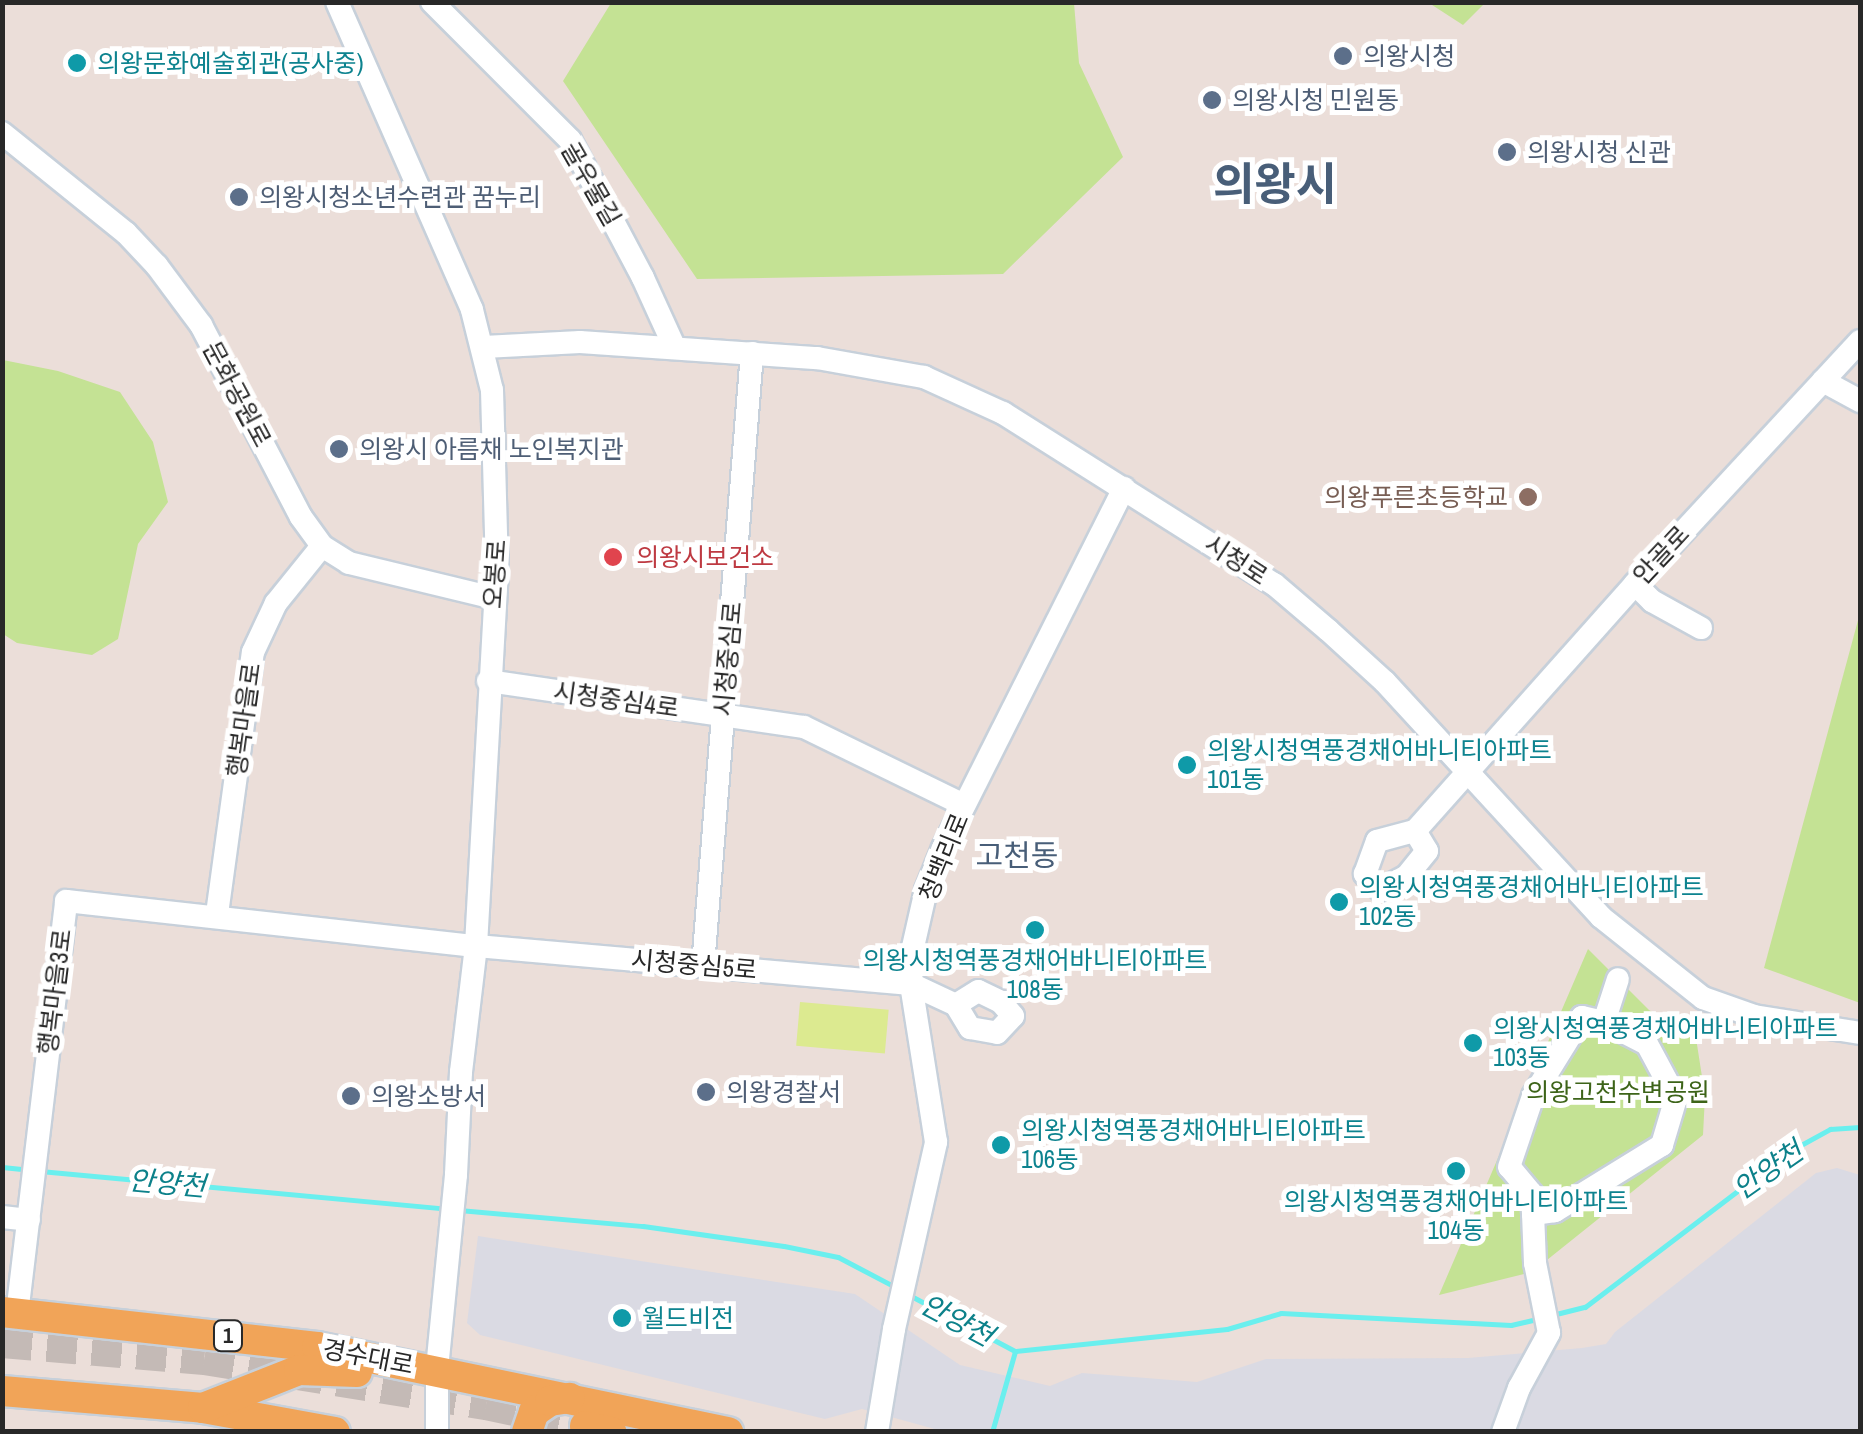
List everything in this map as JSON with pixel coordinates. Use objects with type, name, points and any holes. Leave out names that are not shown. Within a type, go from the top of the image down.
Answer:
[{"type":"main road","name":"경수대로","points":[[10,1313],[353,1354],[437,1370],[590,1418],[728,1432]]},
{"type":"main road","points":[[203,1408],[299,1370],[364,1370],[368,1362],[353,1354]]},
{"type":"main road","points":[[2,1391],[203,1408],[335,1432]]},
{"type":"main road","points":[[526,1432],[534,1412],[550,1401],[590,1418]]},
{"type":"street","name":"오봉로","points":[[336,2],[472,310],[492,390],[498,497],[476,946],[460,1072],[456,1175],[437,1370]]},
{"type":"street","name":"골우물길","points":[[432,2],[570,140],[674,346]]},
{"type":"street","name":"문화공원로","points":[[2,133],[126,233],[157,266],[201,325],[301,517],[322,546],[365,568],[494,598]]},
{"type":"street","name":"안골로","points":[[1416,831],[1634,584],[1860,341]]},
{"type":"street","name":"시청로","points":[[484,348],[580,342],[752,353],[924,376],[1003,413],[1274,584],[1385,682],[1601,916],[1703,998],[1754,1016],[1860,1033]]},
{"type":"street","name":"시청중심로","points":[[703,966],[752,353]]},
{"type":"street","points":[[1824,381],[1860,401]]},
{"type":"street","name":"청백리로","points":[[877,1432],[894,1329],[936,1142],[911,984],[913,946],[926,890],[964,806],[1124,488]]},
{"type":"street","name":"행복마을로","points":[[217,914],[253,652],[276,603],[322,546]]},
{"type":"street","points":[[1634,584],[1652,601],[1701,628]]},
{"type":"street","name":"시청중심4로","points":[[488,681],[804,727],[964,806]]},
{"type":"street","name":"행복마을3로","points":[[10,1313],[29,1220],[66,901],[217,914],[476,946]]},
{"type":"street","name":"시청중심5로","points":[[476,946],[911,984]]},
{"type":"street","points":[[1604,1022],[1618,979]]},
{"type":"street","points":[[911,984],[956,1005]]},
{"type":"street","points":[[1503,1432],[1519,1388],[1549,1333],[1535,1263],[1532,1194],[1508,1166],[1533,1096],[1582,1017],[1604,1022],[1646,1044],[1676,1098],[1662,1145],[1555,1211],[1533,1214]]},
{"type":"street","points":[[2,1217],[29,1220]]},
{"type":"street","points":[[437,1370],[437,1432]]},
{"type":"shaded area","points":[[1837,1168],[1860,1175],[1860,1431],[942,1431],[862,1409],[825,1419],[480,1335],[467,1323],[478,1236],[855,1294],[960,1365],[1050,1386],[1082,1373],[1197,1382],[1266,1359],[1468,1358],[1582,1348],[1606,1344],[1615,1332],[1816,1173]]},
{"type":"green space","points":[[611,3],[1074,3],[1079,63],[1123,157],[1003,274],[697,279],[563,81]]},
{"type":"green space","points":[[1429,3],[1485,3],[1463,25]]},
{"type":"green space","points":[[3,360],[58,371],[120,392],[153,442],[168,502],[138,544],[118,639],[92,655],[17,643],[3,634]]},
{"type":"green space","points":[[1860,613],[1860,1003],[1764,968]]},
{"type":"green space","name":"의왕고천수변공원","points":[[1588,949],[1649,1010],[1696,1038],[1705,1096],[1703,1135],[1532,1272],[1439,1295]]},
{"type":"green space","points":[[800,1002],[889,1010],[885,1054],[796,1046]]},
{"type":"waterway","name":"안양천","points":[[1552,1315],[1585,1307],[1790,1151],[1830,1129],[1860,1127]]},
{"type":"waterway","name":"안양천","points":[[2,1167],[29,1170]]},
{"type":"waterway","name":"안양천","points":[[40,1171],[448,1209]]},
{"type":"waterway","name":"안양천","points":[[459,1210],[643,1226],[784,1246],[838,1257],[897,1288]]},
{"type":"waterway","name":"안양천","points":[[911,1296],[1015,1351],[1227,1329],[1281,1313],[1511,1325],[1541,1318]]},
{"type":"waterway","points":[[992,1432],[1015,1351]]},
{"type":"tunnel","points":[[2,1343],[204,1360],[486,1405],[585,1426]]},
{"type":"place","name":"의왕시청","points":[[1343,56]]},
{"type":"place","name":"의왕문화예술회관(공사중)","points":[[77,63]]},
{"type":"place","name":"의왕시청 민원동","points":[[1212,100]]},
{"type":"place","name":"의왕시청 신관","points":[[1507,152]]},
{"type":"place","name":"의왕시청소년수련관 꿈누리","points":[[239,197]]},
{"type":"place","name":"의왕시 아름채 노인복지관","points":[[339,449]]},
{"type":"place","name":"의왕푸른초등학교","points":[[1528,497]]},
{"type":"place","name":"의왕시보건소","points":[[613,557]]},
{"type":"place","name":"의왕시청역풍경채어바니티아파트 101동","points":[[1187,765]]},
{"type":"place","name":"의왕시청역풍경채어바니티아파트 102동","points":[[1339,902]]},
{"type":"place","name":"의왕시청역풍경채어바니티아파트 108동","points":[[1035,930]]},
{"type":"place","name":"의왕시청역풍경채어바니티아파트 103동","points":[[1473,1043]]},
{"type":"place","name":"의왕경찰서","points":[[706,1092]]},
{"type":"place","name":"의왕소방서","points":[[351,1096]]},
{"type":"place","name":"의왕시청역풍경채어바니티아파트 106동","points":[[1001,1145]]},
{"type":"place","name":"의왕시청역풍경채어바니티아파트 104동","points":[[1456,1171]]},
{"type":"place","name":"월드비전","points":[[622,1318]]},
{"type":"district","name":"의왕시","points":[[1275,184]]},
{"type":"district","name":"고천동","points":[[1017,855]]}]
